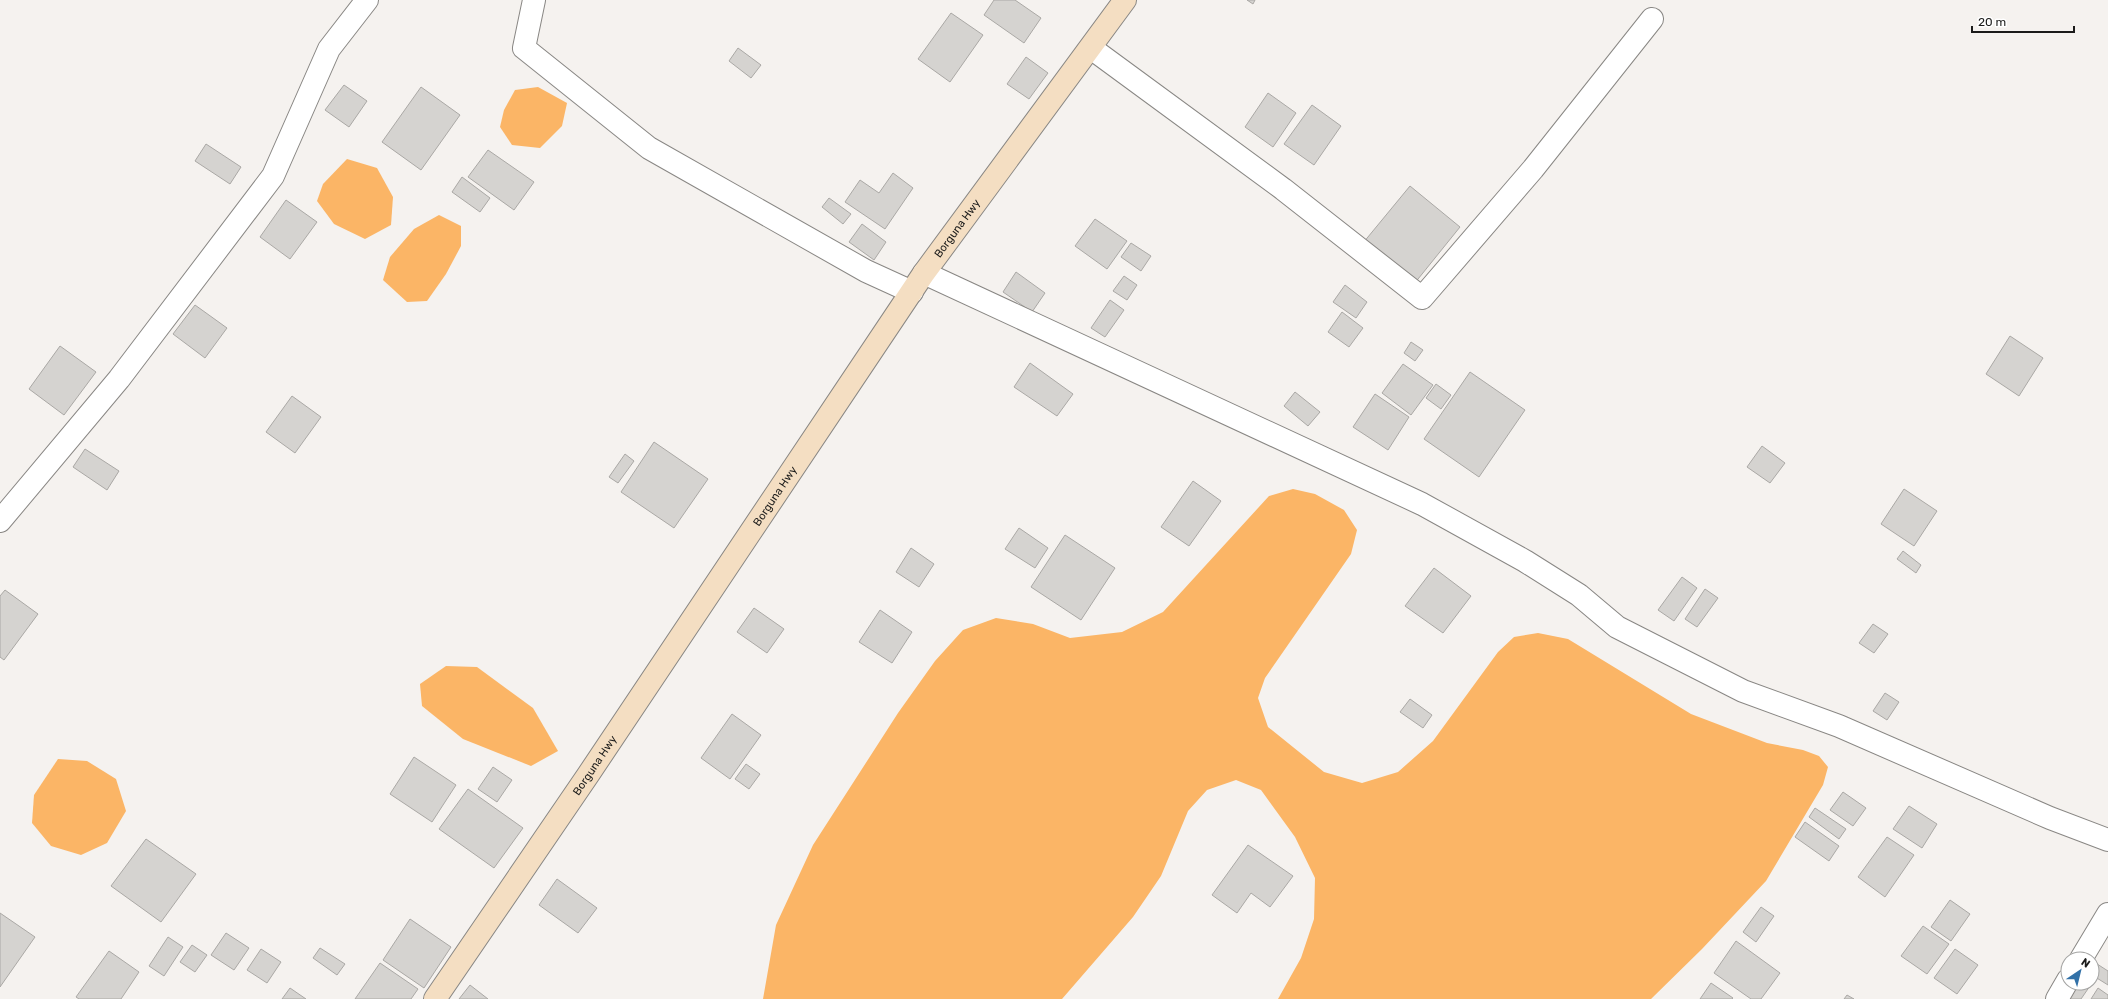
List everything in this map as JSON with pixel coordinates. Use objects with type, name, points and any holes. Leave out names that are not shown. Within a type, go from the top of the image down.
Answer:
[{"type":"street","points":[[0,521],[119,379],[273,176],[329,49],[367,0]]},
{"type":"street","points":[[534,0],[524,48],[649,148],[866,271],[912,292]]},
{"type":"street","name":"Borguna Hwy","points":[[435,999],[592,769],[924,273],[1125,0]]},
{"type":"street","points":[[1091,48],[1283,189],[1422,298],[1533,169],[1652,19]]},
{"type":"street","points":[[924,273],[1422,504],[1524,560],[1579,595],[1617,627],[1743,691],[1839,726],[2050,818],[2108,840]]},
{"type":"street","points":[[2086,951],[2108,914]]},
{"type":"shaded area","points":[[538,87],[567,103],[562,126],[540,148],[512,145],[500,127],[504,110],[515,90]]},
{"type":"shaded area","points":[[347,159],[377,168],[393,197],[391,225],[365,239],[334,224],[317,201],[323,184]]},
{"type":"shaded area","points":[[439,215],[461,226],[461,246],[446,274],[427,301],[407,302],[383,280],[390,257],[414,229]]},
{"type":"shaded area","points":[[1293,489],[1315,494],[1344,510],[1357,530],[1351,554],[1265,678],[1258,698],[1268,727],[1324,772],[1362,783],[1398,772],[1433,741],[1498,652],[1514,637],[1538,633],[1568,639],[1691,714],[1767,743],[1803,750],[1819,756],[1828,767],[1823,785],[1766,881],[1702,949],[1651,999],[1278,999],[1301,958],[1314,919],[1315,878],[1295,837],[1261,790],[1236,780],[1207,790],[1188,811],[1161,876],[1133,917],[1062,999],[763,999],[776,925],[813,845],[898,713],[935,661],[963,630],[996,618],[1033,624],[1070,638],[1122,632],[1163,612],[1269,496]]},
{"type":"shaded area","points":[[446,666],[477,667],[533,708],[558,751],[531,766],[463,739],[422,706],[420,684]]},
{"type":"shaded area","points":[[58,759],[87,761],[116,779],[126,811],[107,843],[81,855],[51,846],[32,823],[34,795]]},
{"type":"building","points":[[994,0],[1015,0],[1041,18],[1024,43],[984,15]]},
{"type":"building","points":[[1247,0],[1255,0],[1253,4]]},
{"type":"building","points":[[951,13],[983,35],[950,82],[918,59]]},
{"type":"building","points":[[738,48],[761,65],[751,78],[729,61]]},
{"type":"building","points":[[1026,57],[1048,73],[1029,99],[1007,84]]},
{"type":"building","points":[[344,85],[367,101],[349,127],[325,110]]},
{"type":"building","points":[[421,87],[460,115],[421,170],[382,142]]},
{"type":"building","points":[[1268,93],[1296,113],[1273,147],[1245,127]]},
{"type":"building","points":[[1312,105],[1341,126],[1314,165],[1284,144]]},
{"type":"building","points":[[206,144],[241,167],[230,184],[195,161]]},
{"type":"building","points":[[488,150],[534,182],[514,210],[468,177]]},
{"type":"building","points":[[893,173],[913,188],[885,229],[845,202],[860,180],[879,193]]},
{"type":"building","points":[[462,177],[490,198],[480,212],[452,192]]},
{"type":"building","points":[[1410,186],[1460,227],[1414,284],[1363,243]]},
{"type":"building","points":[[829,198],[851,214],[843,224],[822,207]]},
{"type":"building","points":[[286,200],[317,222],[290,259],[260,237]]},
{"type":"building","points":[[1095,219],[1127,241],[1107,269],[1075,246]]},
{"type":"building","points":[[862,224],[886,242],[874,260],[849,242]]},
{"type":"building","points":[[1131,243],[1151,256],[1141,271],[1121,257]]},
{"type":"building","points":[[1016,272],[1045,293],[1032,312],[1003,292]]},
{"type":"building","points":[[1124,276],[1137,285],[1127,300],[1113,291]]},
{"type":"building","points":[[1345,285],[1367,302],[1356,318],[1333,302]]},
{"type":"building","points":[[1110,300],[1124,310],[1105,337],[1091,328]]},
{"type":"building","points":[[195,305],[227,328],[205,358],[173,334]]},
{"type":"building","points":[[1342,312],[1363,328],[1349,347],[1328,332]]},
{"type":"building","points":[[2010,336],[2043,358],[2019,396],[1986,374]]},
{"type":"building","points":[[1411,342],[1423,350],[1415,361],[1404,353]]},
{"type":"building","points":[[60,346],[96,372],[64,415],[29,389]]},
{"type":"building","points":[[1030,363],[1073,394],[1057,416],[1014,387]]},
{"type":"building","points":[[1403,364],[1433,385],[1411,415],[1382,393]]},
{"type":"building","points":[[1470,372],[1525,410],[1479,477],[1424,439]]},
{"type":"building","points":[[1436,384],[1451,395],[1441,409],[1426,398]]},
{"type":"building","points":[[1295,392],[1320,412],[1308,426],[1284,406]]},
{"type":"building","points":[[1375,394],[1409,417],[1388,450],[1353,427]]},
{"type":"building","points":[[292,396],[321,417],[295,453],[266,432]]},
{"type":"building","points":[[654,442],[708,479],[674,528],[621,492]]},
{"type":"building","points":[[1762,446],[1785,463],[1770,483],[1747,467]]},
{"type":"building","points":[[85,449],[119,471],[107,490],[73,467]]},
{"type":"building","points":[[625,454],[634,461],[618,483],[609,477]]},
{"type":"building","points":[[1193,481],[1221,501],[1189,546],[1161,527]]},
{"type":"building","points":[[1904,489],[1937,511],[1914,546],[1881,524]]},
{"type":"building","points":[[1019,528],[1048,548],[1035,568],[1005,549]]},
{"type":"building","points":[[1065,535],[1115,568],[1081,620],[1031,587]]},
{"type":"building","points":[[911,548],[934,564],[919,587],[896,572]]},
{"type":"building","points":[[1903,551],[1921,565],[1916,573],[1897,559]]},
{"type":"building","points":[[1434,568],[1471,596],[1443,633],[1405,606]]},
{"type":"building","points":[[1682,577],[1697,588],[1674,621],[1658,610]]},
{"type":"building","points":[[1705,589],[1718,598],[1697,627],[1685,619]]},
{"type":"building","points":[[5,590],[38,614],[4,660],[0,657],[0,596]]},
{"type":"building","points":[[754,608],[784,629],[767,653],[737,632]]},
{"type":"building","points":[[880,610],[912,632],[892,663],[859,642]]},
{"type":"building","points":[[1873,624],[1888,634],[1874,653],[1859,643]]},
{"type":"building","points":[[1885,693],[1899,702],[1887,720],[1873,711]]},
{"type":"building","points":[[1410,699],[1432,715],[1423,728],[1400,712]]},
{"type":"building","points":[[732,714],[761,735],[730,779],[701,758]]},
{"type":"building","points":[[414,757],[456,785],[432,822],[390,794]]},
{"type":"building","points":[[746,764],[760,774],[749,789],[735,779]]},
{"type":"building","points":[[493,767],[512,780],[497,802],[478,789]]},
{"type":"building","points":[[468,789],[523,828],[494,868],[439,829]]},
{"type":"building","points":[[1843,792],[1866,808],[1853,826],[1830,810]]},
{"type":"building","points":[[1909,806],[1937,824],[1922,848],[1893,829]]},
{"type":"building","points":[[1815,808],[1846,829],[1839,839],[1809,817]]},
{"type":"building","points":[[1805,822],[1839,846],[1829,861],[1795,837]]},
{"type":"building","points":[[1887,837],[1914,855],[1885,897],[1858,877]]},
{"type":"building","points":[[146,839],[196,874],[161,922],[111,886]]},
{"type":"building","points":[[1248,845],[1293,876],[1270,907],[1251,893],[1237,913],[1212,895]]},
{"type":"building","points":[[557,879],[597,908],[578,933],[539,905]]},
{"type":"building","points":[[1950,900],[1970,914],[1951,941],[1931,927]]},
{"type":"building","points":[[1761,907],[1774,916],[1756,942],[1743,932]]},
{"type":"building","points":[[0,913],[35,937],[0,987]]},
{"type":"building","points":[[410,919],[451,947],[424,988],[383,960]]},
{"type":"building","points":[[1923,926],[1949,944],[1927,974],[1901,956]]},
{"type":"building","points":[[226,933],[249,948],[234,970],[211,955]]},
{"type":"building","points":[[168,937],[183,947],[164,976],[149,966]]},
{"type":"building","points":[[1736,941],[1780,973],[1761,999],[1751,999],[1714,973]]},
{"type":"building","points":[[192,945],[207,955],[195,972],[180,962]]},
{"type":"building","points":[[320,948],[345,964],[337,975],[313,958]]},
{"type":"building","points":[[261,949],[281,962],[267,983],[247,970]]},
{"type":"building","points":[[1955,949],[1978,965],[1957,994],[1934,978]]},
{"type":"building","points":[[109,951],[139,972],[121,999],[79,999],[76,997]]},
{"type":"building","points":[[380,963],[418,989],[411,999],[355,999]]},
{"type":"building","points":[[2100,966],[2108,971],[2108,985],[2100,980]]},
{"type":"building","points":[[1711,983],[1733,998],[1700,999]]},
{"type":"building","points":[[470,985],[488,999],[459,999]]},
{"type":"building","points":[[290,988],[306,999],[282,999]]},
{"type":"building","points":[[2100,989],[2108,995],[2108,999],[2091,999],[2096,991],[2100,991]]},
{"type":"building","points":[[2067,991],[2086,991],[2081,999],[2070,999],[2064,995]]},
{"type":"building","points":[[1847,995],[1854,999],[1844,999]]}]
